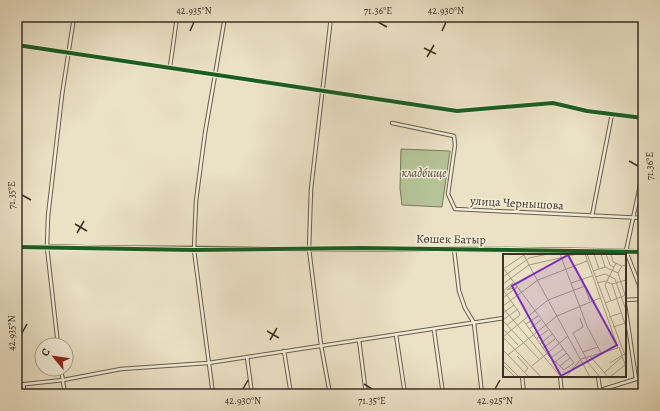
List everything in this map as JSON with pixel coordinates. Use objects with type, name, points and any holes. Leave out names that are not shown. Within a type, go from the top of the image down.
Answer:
[{"type":"street","points":[[57,337],[47,247],[49,201],[74,17]]},
{"type":"street","points":[[170,67],[177,17]]},
{"type":"street","points":[[213,394],[194,250],[196,200],[205,132],[225,17]]},
{"type":"street","points":[[330,17],[311,189],[309,249],[321,345],[330,394]]},
{"type":"street","points":[[17,45],[457,111],[553,103],[643,118]]},
{"type":"street","points":[[592,216],[612,114]]},
{"type":"street","name":"улица Чернышова","points":[[392,123],[454,136],[448,194],[455,209],[632,219],[643,218]]},
{"type":"street","points":[[643,172],[626,251],[643,294]]},
{"type":"street","points":[[17,246],[47,247]]},
{"type":"street","name":"Көшек Батыр","points":[[47,247],[194,250],[403,248],[643,252]]},
{"type":"street","points":[[454,249],[459,292],[465,308],[474,323],[482,394]]},
{"type":"street","points":[[626,300],[643,299]]},
{"type":"street","points":[[626,312],[636,379]]},
{"type":"street","points":[[17,385],[62,380],[121,369],[208,363],[321,345],[434,330],[503,318]]},
{"type":"street","points":[[434,330],[443,394]]},
{"type":"street","points":[[396,335],[405,394]]},
{"type":"street","points":[[359,340],[366,394]]},
{"type":"street","points":[[284,351],[291,394]]},
{"type":"street","points":[[248,357],[252,394]]},
{"type":"street","points":[[62,377],[65,394]]},
{"type":"street","points":[[522,377],[524,394]]},
{"type":"street","points":[[560,377],[562,394]]},
{"type":"street","points":[[598,377],[600,390]]},
{"type":"street","points":[[588,394],[643,377]]},
{"type":"street","points":[[23,384],[24,394]]},
{"type":"green space","name":"кладбище","points":[[401,149],[450,151],[442,207],[402,205],[400,189]]},
{"type":"cycle path","points":[[17,45],[457,111],[553,103],[587,111],[643,118]]},
{"type":"cycle path","points":[[17,247],[194,250],[362,248],[643,252]]}]
